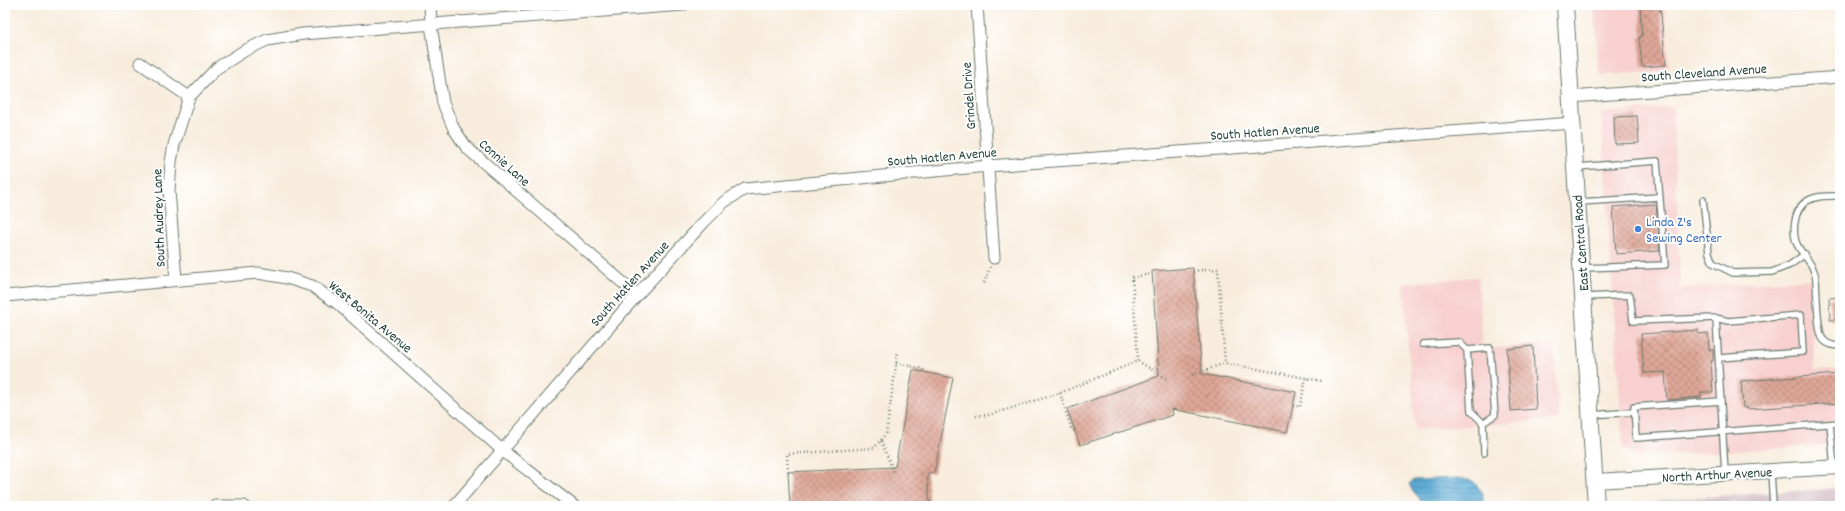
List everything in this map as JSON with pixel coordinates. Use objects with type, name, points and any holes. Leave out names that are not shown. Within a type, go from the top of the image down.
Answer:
[{"type":"main road","name":"East Central Road","points":[[1565,5],[1596,506]]},
{"type":"street","name":"Connie Lane","points":[[430,5],[431,25],[443,103],[454,129],[467,148],[637,296]]},
{"type":"street","name":"South Audrey Lane","points":[[176,280],[169,190],[174,145],[189,97],[218,68],[244,50],[267,40],[304,34],[683,5]]},
{"type":"street","name":"Grindel Drive","points":[[977,5],[994,258]]},
{"type":"street","points":[[140,63],[189,97]]},
{"type":"street","name":"South Cleveland Avenue","points":[[1571,97],[1840,77]]},
{"type":"street","name":"South Hatlen Avenue","points":[[454,506],[637,296],[724,202],[745,189],[988,166],[1572,123]]},
{"type":"street","name":"West Bonita Avenue","points":[[5,296],[258,273],[286,278],[312,286],[337,303],[503,451],[574,506]]},
{"type":"street","name":"North Arthur Avenue","points":[[1595,481],[1837,467]]},
{"type":"street","points":[[215,506],[244,506]]},
{"type":"lane","points":[[1575,167],[1657,161],[1665,265],[1581,268]]},
{"type":"lane","points":[[1840,196],[1819,197],[1807,201],[1798,210],[1794,233],[1799,248],[1816,273],[1820,334],[1827,343],[1834,346],[1840,346]]},
{"type":"lane","points":[[1577,202],[1660,197]]},
{"type":"lane","points":[[1704,200],[1708,254],[1713,263],[1733,272],[1772,272],[1790,265],[1804,254]]},
{"type":"lane","points":[[1583,297],[1630,295],[1632,321],[1716,318],[1728,321],[1801,315],[1803,352],[1719,358]]},
{"type":"lane","points":[[1716,318],[1724,473]]},
{"type":"lane","points":[[1423,344],[1459,342],[1467,350],[1471,411],[1483,423],[1484,453]]},
{"type":"lane","points":[[1467,350],[1490,348],[1495,415],[1483,423]]},
{"type":"lane","points":[[1591,415],[1721,401]]},
{"type":"lane","points":[[1634,410],[1636,438],[1840,423]]},
{"type":"lane","points":[[1830,424],[1837,467]]},
{"type":"lane","points":[[1771,471],[1773,506]]},
{"type":"path","points":[[984,283],[994,258]]},
{"type":"path","points":[[1193,271],[1218,269],[1225,363]]},
{"type":"path","points":[[1138,361],[1132,277],[1152,274]]},
{"type":"path","points":[[788,472],[787,454],[874,448],[881,441],[886,434],[898,352]]},
{"type":"path","points":[[1138,361],[1167,379]]},
{"type":"path","points":[[976,416],[989,415],[1060,393],[1138,361]]},
{"type":"path","points":[[896,363],[923,369],[924,372]]},
{"type":"path","points":[[1192,375],[1225,363],[1322,381]]},
{"type":"path","points":[[1293,405],[1300,406],[1306,378]]},
{"type":"path","points":[[1060,393],[1071,428],[1075,430]]},
{"type":"path","points":[[881,441],[894,473]]},
{"type":"shaded area","points":[[1594,5],[1665,5],[1669,71],[1599,75]]},
{"type":"shaded area","points":[[1673,107],[1680,288],[1811,279],[1815,370],[1840,369],[1840,444],[1638,457],[1623,448],[1601,113]]},
{"type":"shaded area","points":[[1478,277],[1483,349],[1553,343],[1559,419],[1415,430],[1403,283]]},
{"type":"shaded area","points":[[1840,488],[1840,506],[1646,506],[1661,500]]},
{"type":"water","points":[[1458,478],[1473,481],[1483,493],[1483,506],[1427,506],[1413,492],[1409,484],[1414,480]]},
{"type":"building","points":[[1640,5],[1660,5],[1666,65],[1642,67],[1639,37],[1642,37]]},
{"type":"building","points":[[1637,116],[1639,143],[1615,144],[1614,117]]},
{"type":"building","points":[[1656,204],[1660,251],[1616,254],[1613,207]]},
{"type":"building","points":[[1193,268],[1202,374],[1296,392],[1287,432],[1172,409],[1173,415],[1080,445],[1067,409],[1159,376],[1152,271]]},
{"type":"building","points":[[1840,297],[1840,319],[1830,320],[1829,298]]},
{"type":"building","points":[[1698,330],[1698,334],[1708,333],[1709,350],[1713,350],[1713,361],[1711,361],[1713,392],[1701,392],[1701,397],[1667,400],[1665,372],[1644,373],[1641,334]]},
{"type":"building","points":[[1533,346],[1536,409],[1511,411],[1507,349]]},
{"type":"building","points":[[913,370],[953,378],[934,473],[927,473],[930,506],[790,506],[788,472],[895,467]]},
{"type":"building","points":[[1840,374],[1840,403],[1747,409],[1747,407],[1743,408],[1741,381]]},
{"type":"place","name":"Linda Z's Sewing Center","points":[[1638,229]]}]
